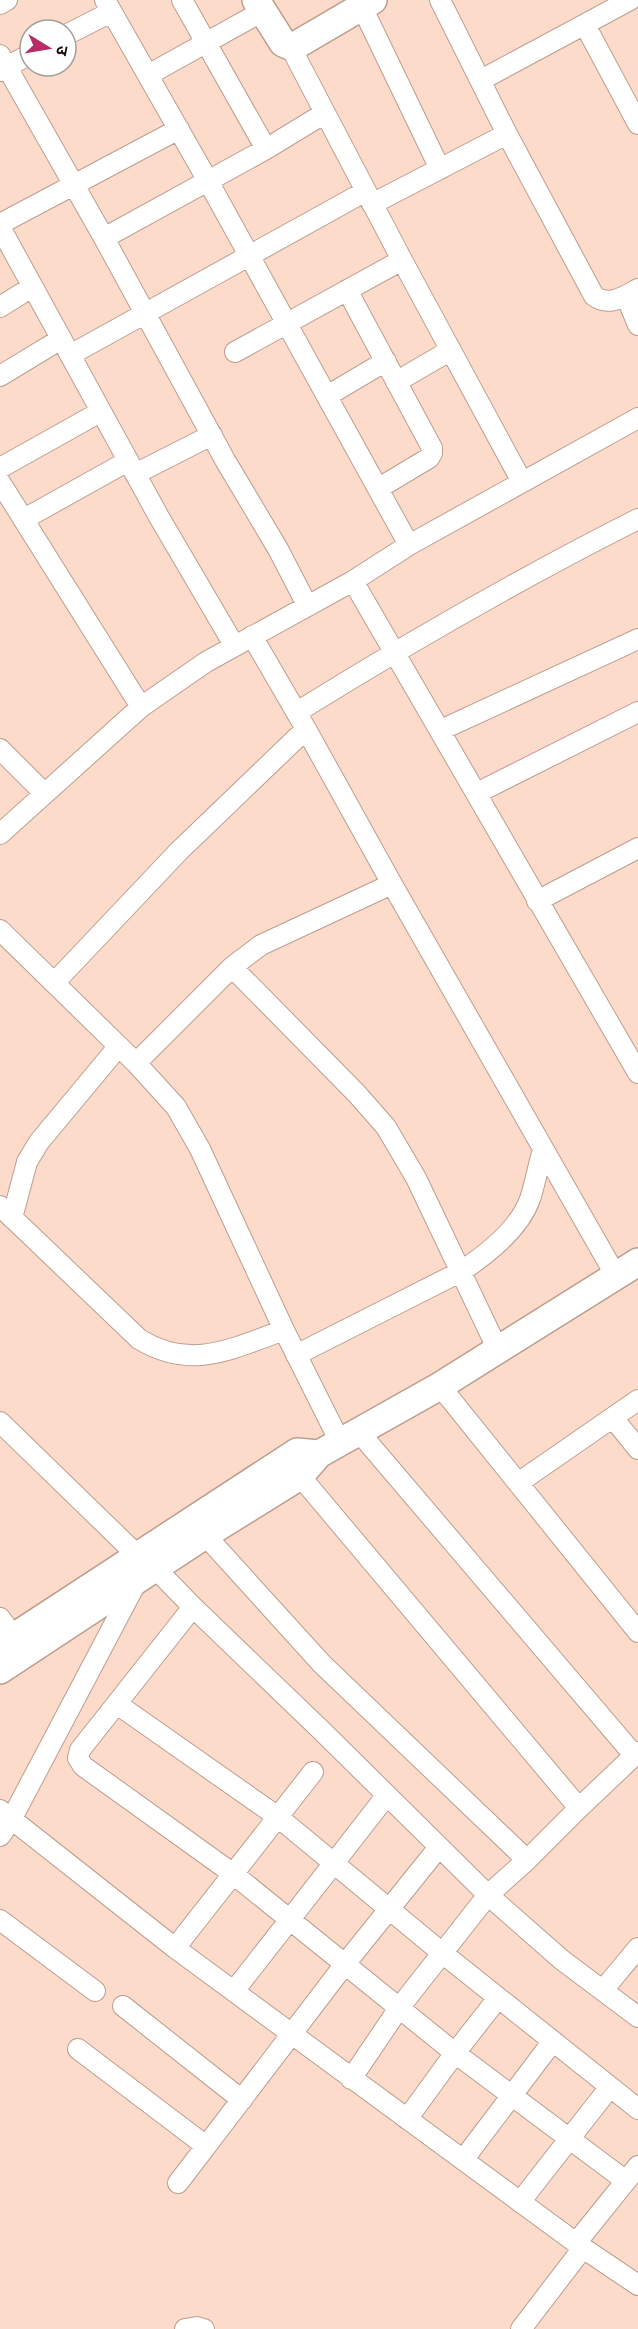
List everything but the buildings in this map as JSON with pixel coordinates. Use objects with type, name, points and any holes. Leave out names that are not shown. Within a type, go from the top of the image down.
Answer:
[{"type":"street","points":[[0,4],[7,0]]},
{"type":"street","points":[[182,0],[266,149]]},
{"type":"street","points":[[440,0],[507,134],[594,296],[602,302],[609,303],[632,292],[638,325]]},
{"type":"street","points":[[481,80],[630,0]]},
{"type":"street","points":[[148,75],[206,44],[260,6],[283,43],[290,46],[298,44],[367,4],[440,169]]},
{"type":"street","points":[[78,27],[108,6],[208,181],[409,545]]},
{"type":"street","points":[[585,25],[638,124]]},
{"type":"street","points":[[290,46],[522,482]]},
{"type":"street","points":[[18,58],[2,64],[104,238],[212,435],[272,538],[307,605]]},
{"type":"street","points":[[104,238],[266,149],[325,113]]},
{"type":"street","points":[[178,129],[74,186],[1,231],[100,412],[234,645]]},
{"type":"street","points":[[0,376],[145,314],[248,256],[369,197],[440,169],[507,134]]},
{"type":"street","points":[[235,352],[402,260]]},
{"type":"street","points":[[0,307],[32,287]]},
{"type":"street","points":[[347,290],[432,448],[429,458],[379,488]]},
{"type":"street","points":[[396,382],[450,350]]},
{"type":"street","points":[[327,396],[386,361]]},
{"type":"street","points":[[0,468],[100,412]]},
{"type":"street","points":[[0,834],[141,707],[234,645],[353,581],[409,545],[638,418]]},
{"type":"street","points":[[24,519],[132,468],[212,435]]},
{"type":"street","points":[[0,482],[141,707]]},
{"type":"street","points":[[54,983],[301,720],[395,651],[493,595],[638,519]]},
{"type":"street","points":[[353,581],[638,1073]]},
{"type":"street","points":[[5,1634],[143,1568],[205,1535],[300,1476],[339,1443],[440,1386],[627,1269],[543,1150],[252,636]]},
{"type":"street","points":[[441,730],[638,639]]},
{"type":"street","points":[[477,793],[638,712]]},
{"type":"street","points":[[0,749],[44,793]]},
{"type":"street","points":[[537,901],[638,848]]},
{"type":"street","points":[[136,1063],[232,967],[261,945],[392,884]]},
{"type":"street","points":[[1,933],[136,1063],[176,1107],[188,1127],[339,1443],[636,1754],[488,1895],[399,2008],[351,2079]]},
{"type":"street","points":[[232,967],[386,1126],[416,1178],[498,1350]]},
{"type":"street","points":[[118,1047],[39,1142],[27,1162],[6,1212],[139,1339],[155,1349],[173,1354],[200,1356],[223,1352],[284,1330]]},
{"type":"street","points":[[296,1355],[460,1272],[484,1256],[510,1230],[529,1202],[543,1150]]},
{"type":"street","points":[[440,1386],[638,1632]]},
{"type":"street","points":[[518,1483],[638,1400]]},
{"type":"street","points":[[613,1418],[638,1449]]},
{"type":"street","points":[[0,1422],[143,1568],[193,1607],[488,1895],[562,1960],[638,2018]]},
{"type":"street","points":[[0,1670],[143,1568],[297,1452],[339,1443]]},
{"type":"street","points":[[300,1476],[579,1808]]},
{"type":"street","points":[[205,1535],[322,1664],[527,1860]]},
{"type":"street","points":[[0,1836],[6,1815],[143,1568]]},
{"type":"street","points":[[193,1607],[80,1750],[78,1758],[82,1766],[232,1873],[455,2053],[568,2139],[632,2174],[521,2329]]},
{"type":"street","points":[[117,1704],[278,1817],[441,1952],[638,2109]]},
{"type":"street","points":[[175,1948],[313,1772]]},
{"type":"street","points":[[234,1991],[387,1795]]},
{"type":"street","points":[[6,1815],[175,1948],[291,2035],[579,2246],[638,2285]]},
{"type":"street","points":[[178,2183],[345,1964],[391,1910],[439,1847]]},
{"type":"street","points":[[0,1920],[95,1991]]},
{"type":"street","points":[[603,1990],[638,1948]]},
{"type":"street","points":[[407,2119],[498,1998]]},
{"type":"street","points":[[123,2006],[242,2100]]},
{"type":"street","points":[[463,2160],[553,2041]]},
{"type":"street","points":[[78,2049],[206,2146]]},
{"type":"street","points":[[520,2202],[610,2087]]},
{"type":"street","points":[[185,2329],[197,2327],[204,2329]]}]
